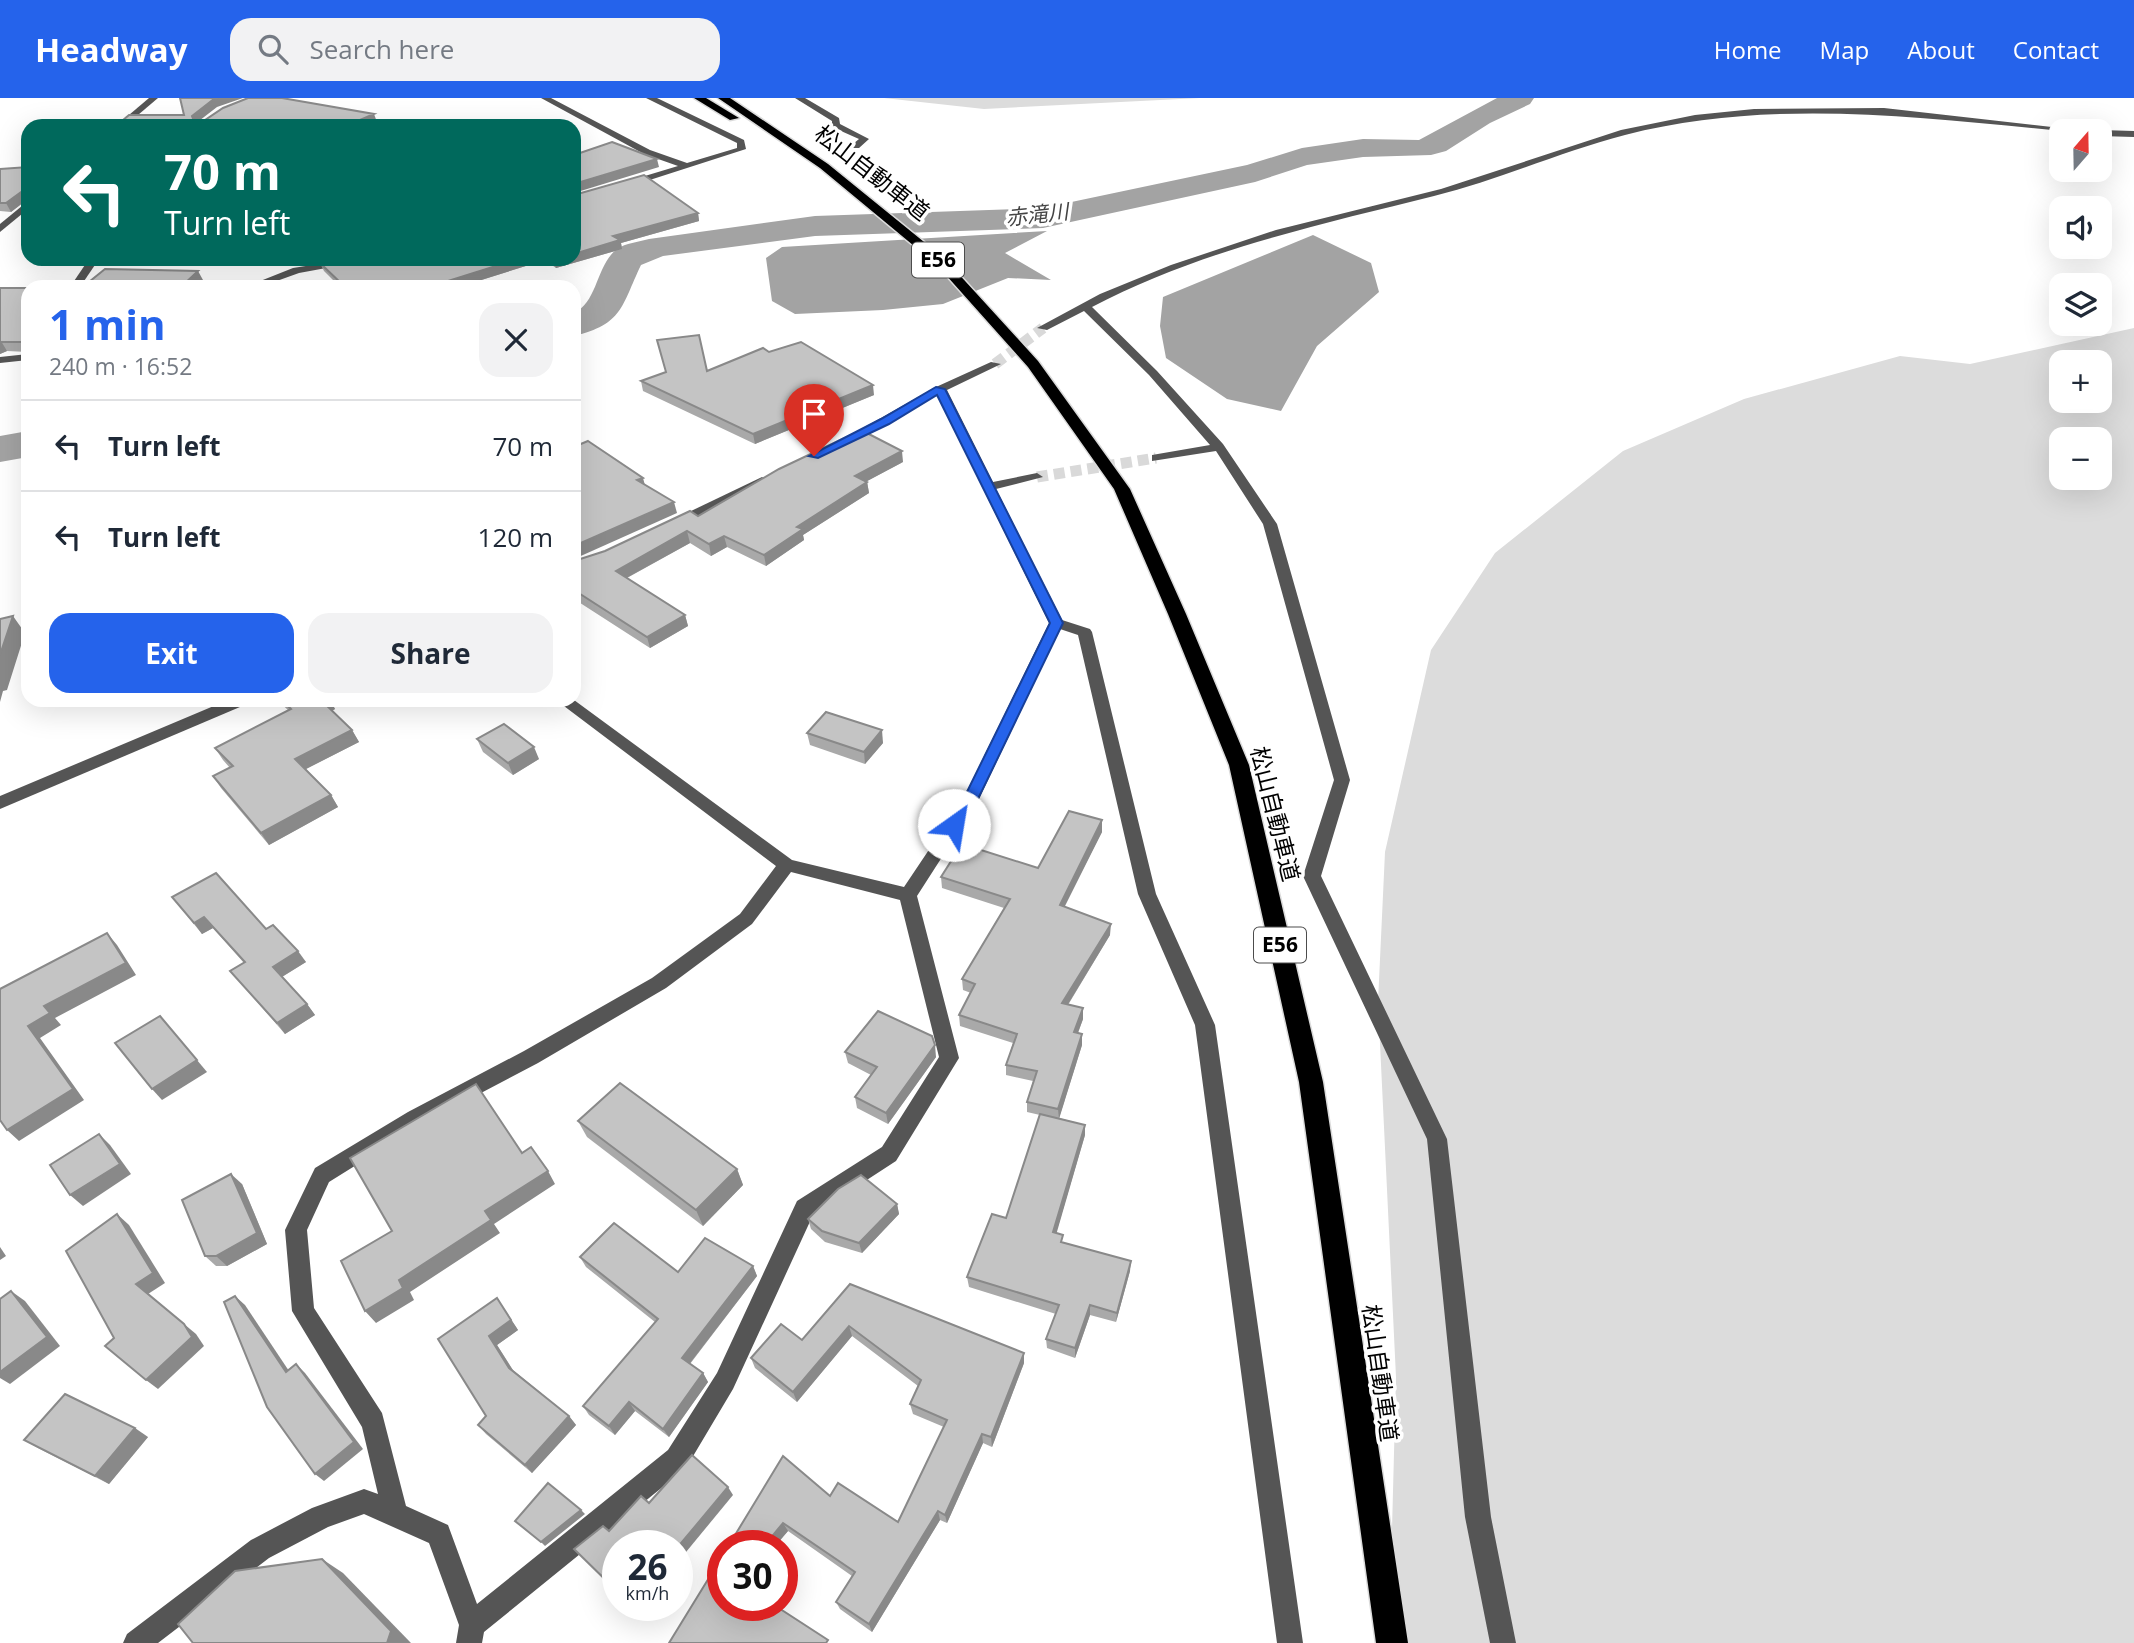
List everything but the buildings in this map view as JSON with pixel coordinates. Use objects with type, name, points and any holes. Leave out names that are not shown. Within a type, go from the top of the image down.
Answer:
[{"type":"highway","points":[[699,98],[833,174]]},
{"type":"highway","name":"松山自動車道","points":[[723,98],[833,174],[940,262],[1033,364],[1122,489],[1239,765],[1311,1082],[1392,1643]]},
{"type":"street","points":[[128,119],[154,98]]},
{"type":"street","points":[[545,98],[647,152],[687,166]]},
{"type":"street","points":[[623,185],[742,149],[741,142],[650,98]]},
{"type":"street","points":[[799,98],[836,120],[835,125],[865,139],[856,146]]},
{"type":"street","points":[[1813,110],[1852,102]]},
{"type":"street","points":[[1043,328],[1085,306],[1175,267],[1280,232],[1444,191],[1624,132],[1695,118],[1813,110],[1948,116],[2049,127]]},
{"type":"street","points":[[2112,133],[2134,134]]},
{"type":"street","points":[[0,229],[21,210]]},
{"type":"street","points":[[271,280],[297,271],[327,266]]},
{"type":"street","points":[[1085,306],[1117,335],[1219,447],[1270,524],[1342,780],[1312,876],[1437,1139],[1478,1517],[1503,1643]]},
{"type":"street","points":[[0,360],[21,358]]},
{"type":"street","points":[[826,450],[885,422],[940,389],[995,364]]},
{"type":"street","points":[[940,389],[1056,623],[1085,632],[1147,894],[1205,1025],[1290,1643]]},
{"type":"street","points":[[1156,458],[1219,447]]},
{"type":"street","points":[[661,529],[779,472]]},
{"type":"street","points":[[988,487],[1037,477]]},
{"type":"street","points":[[136,1643],[260,1549],[321,1517],[364,1501],[439,1534],[471,1634],[677,1459],[725,1381],[805,1208],[889,1154],[949,1058],[908,895],[970,801],[1056,623]]},
{"type":"street","points":[[0,803],[226,707]]},
{"type":"street","points":[[573,707],[787,865],[908,895]]},
{"type":"street","points":[[396,1515],[373,1422],[303,1311],[296,1230],[322,1175],[415,1118],[531,1057],[659,983],[746,919],[787,865]]},
{"type":"shaded area","points":[[884,98],[1200,98],[984,109]]},
{"type":"shaded area","points":[[1047,231],[1005,253],[1051,280],[1008,278],[943,304],[883,310],[795,314],[772,301],[766,258],[782,247]]},
{"type":"shaded area","points":[[1313,235],[1371,263],[1379,292],[1317,346],[1281,411],[1227,399],[1166,358],[1160,326],[1163,297]]},
{"type":"shaded area","points":[[2134,328],[2134,1643],[1389,1643],[1396,1377],[1378,1002],[1385,852],[1431,650],[1495,553],[1623,451],[1744,399],[1900,356],[1970,364],[2098,336],[2112,336],[2112,333]]},
{"type":"waterway","name":"赤滝川","points":[[581,323],[591,320],[602,309],[626,259],[635,253],[661,246],[815,226],[1043,218],[1255,173],[1302,157],[1363,148],[1420,149],[1435,145],[1480,117],[1520,98]]},
{"type":"waterway","name":"赤滝川","points":[[0,449],[21,445]]},
{"type":"tunnel","points":[[995,364],[1043,328]]},
{"type":"tunnel","points":[[1037,477],[1156,458]]},
{"type":"route","points":[[814,456],[885,422],[940,389],[1056,623],[970,801],[954,825]]}]
